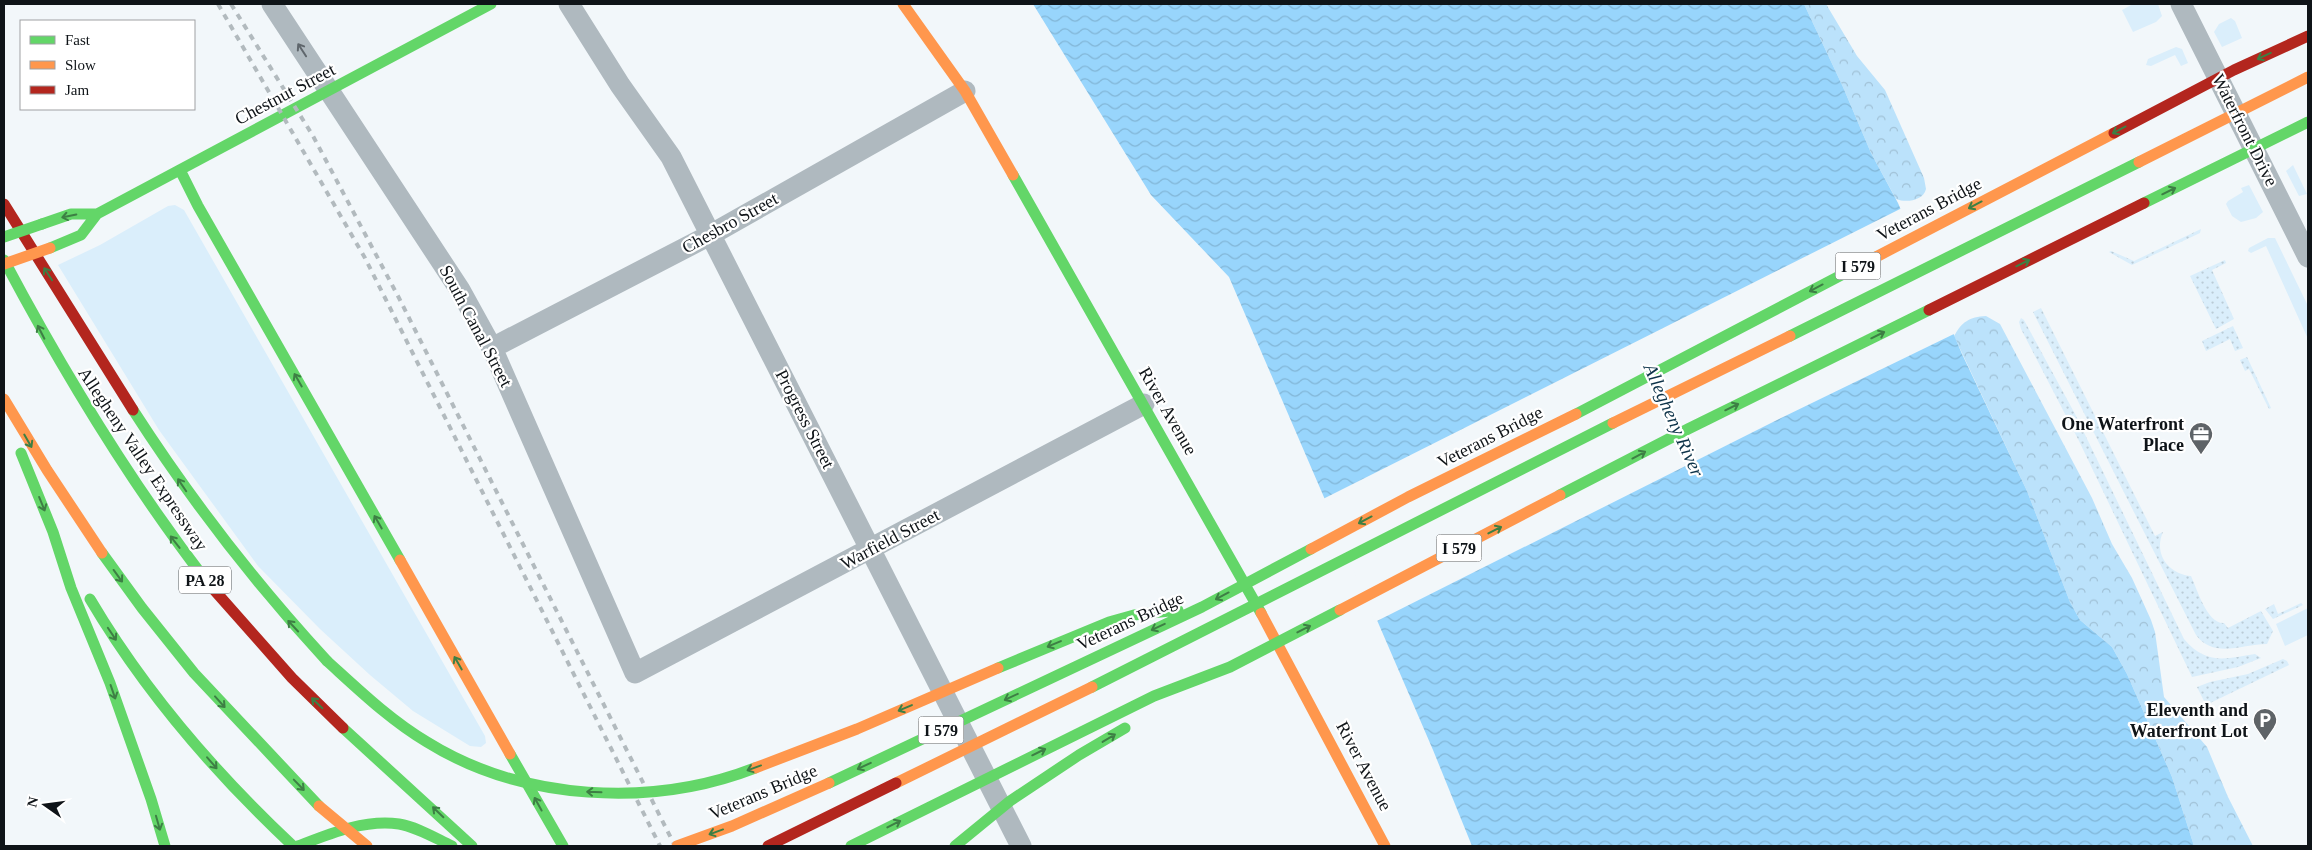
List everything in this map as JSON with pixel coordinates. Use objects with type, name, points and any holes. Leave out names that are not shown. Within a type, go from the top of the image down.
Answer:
[{"type":"main road","name":"Chestnut Street","points":[[4,262],[50,248],[81,235],[97,214],[491,4]]},
{"type":"main road","name":"River Avenue","points":[[903,4],[965,91],[1289,662],[1385,846]]},
{"type":"main road","name":"Veterans Bridge","points":[[677,846],[732,826],[845,776],[1202,607],[1408,497],[1538,433],[2234,70],[2308,36]]},
{"type":"main road","points":[[768,846],[1062,702],[1645,407],[1862,301],[2308,77]]},
{"type":"main road","name":"I 579","points":[[851,846],[1154,696],[1230,667],[1688,429],[2308,122]]},
{"type":"main road","points":[[180,170],[203,215],[563,846]]},
{"type":"main road","points":[[4,204],[145,430],[197,507],[252,579],[327,661],[400,724],[444,752],[490,771],[540,785],[577,792],[621,793],[666,790],[723,780],[827,742],[1062,640],[1130,616],[1202,607]]},
{"type":"main road","name":"Chestnut Street","points":[[4,237],[71,214],[97,214]]},
{"type":"main road","name":"Allegheny Valley Expressway","points":[[4,262],[53,355],[105,440],[162,525],[222,601],[291,678],[368,752],[435,809],[472,846]]},
{"type":"main road","points":[[4,399],[41,463],[94,543],[142,610],[194,674],[319,806],[367,846]]},
{"type":"main road","points":[[4,410],[53,532],[71,588],[110,683],[165,846]]},
{"type":"main road","points":[[53,532],[97,612],[154,697],[218,770],[293,846]]},
{"type":"main road","points":[[1166,704],[1230,667]]},
{"type":"main road","points":[[955,846],[1010,801],[1079,755],[1135,722]]},
{"type":"main road","points":[[298,846],[337,831],[380,823],[400,824],[452,846]]},
{"type":"street","name":"South Canal Street","points":[[272,4],[460,290],[492,348],[635,673]]},
{"type":"street","name":"Progress Street","points":[[568,4],[620,85],[671,157],[712,234],[1021,846]]},
{"type":"street","name":"Waterfront Drive","points":[[2181,4],[2308,257]]},
{"type":"street","name":"Chesbro Street","points":[[492,348],[712,234],[965,91]]},
{"type":"street","name":"Warfield Street","points":[[635,673],[1144,404]]},
{"type":"shaded area","points":[[2133,4],[2158,4],[2162,16],[2156,22],[2133,32],[2122,10]]},
{"type":"shaded area","points":[[2231,18],[2235,21],[2242,38],[2222,47],[2214,32],[2219,24]]},
{"type":"shaded area","points":[[2176,47],[2182,49],[2188,63],[2181,66],[2175,55],[2151,66],[2146,65],[2148,59]]},
{"type":"shaded area","points":[[2293,165],[2307,194],[2299,196],[2286,171]]},
{"type":"shaded area","points":[[2249,185],[2263,212],[2256,218],[2241,222],[2232,216],[2226,204],[2243,192],[2241,188]]},
{"type":"shaded area","points":[[175,205],[184,210],[485,736],[486,743],[481,747],[470,746],[413,711],[320,629],[258,566],[159,430],[58,265],[100,245],[168,206]]},
{"type":"shaded area","points":[[2201,229],[2200,233],[2132,265],[2109,252],[2111,251],[2134,261]]},
{"type":"shaded area","points":[[2268,238],[2275,238],[2308,306],[2308,339],[2266,246],[2251,253],[2248,251],[2249,248]]},
{"type":"shaded area","points":[[2225,260],[2226,263],[2212,270],[2234,319],[2216,329],[2190,276]]},
{"type":"shaded area","points":[[2041,308],[2155,536],[2163,532],[2160,548],[2165,562],[2176,571],[2191,576],[2203,605],[2213,618],[2218,622],[2224,623],[2228,628],[2261,611],[2273,631],[2267,644],[2229,649],[2211,647],[2196,635],[2033,312]]},
{"type":"shaded area","points":[[2021,318],[2024,320],[2075,414],[2184,639],[2200,653],[2216,658],[2255,654],[2261,658],[2238,667],[2192,677],[2079,441],[2021,329],[2019,322]]},
{"type":"shaded area","points":[[2233,326],[2243,348],[2235,351],[2230,339],[2206,351],[2202,341]]},
{"type":"shaded area","points":[[2247,357],[2271,408],[2269,409],[2249,369],[2245,371],[2240,360]]},
{"type":"shaded area","points":[[2301,603],[2303,605],[2273,619],[2265,609],[2274,604],[2278,614]]},
{"type":"shaded area","points":[[2308,608],[2308,635],[2285,646],[2276,624]]},
{"type":"shaded area","points":[[2283,659],[2289,665],[2206,705],[2197,687],[2210,682],[2248,674]]},
{"type":"green space","points":[[1804,4],[1826,4],[1857,56],[1885,90],[1924,178],[1926,189],[1918,198],[1909,201],[1896,199],[1871,153],[1843,87]]},
{"type":"green space","points":[[1986,316],[2000,324],[2092,498],[2112,544],[2132,578],[2151,620],[2155,632],[2164,697],[2207,747],[2228,797],[2253,846],[2194,846],[2172,777],[2127,674],[2112,647],[2080,620],[2070,602],[2027,491],[1954,336],[1967,321]]},
{"type":"water","name":"Allegheny River","points":[[1033,4],[1804,4],[1843,87],[1871,153],[1898,203],[1962,354],[2027,491],[2070,602],[2080,620],[2112,647],[2127,674],[2172,777],[2194,846],[1472,846],[1433,750],[1229,277],[1151,195]]},
{"type":"pier","points":[[1902,208],[1956,333],[1777,420],[1375,622],[1323,499]]},
{"type":"railway","points":[[218,4],[365,258],[660,846]]},
{"type":"railway","points":[[231,4],[313,136],[399,298],[675,846]]},
{"type":"traffic: fast","points":[[50,248],[81,235],[97,214],[491,4]]},
{"type":"traffic: fast","points":[[2144,203],[2308,122]]},
{"type":"traffic: fast","points":[[1790,336],[2139,162]]},
{"type":"traffic: fast","points":[[180,170],[198,206],[400,560]]},
{"type":"traffic: fast","points":[[1013,175],[1261,613]]},
{"type":"traffic: fast","points":[[42,224],[71,214],[97,214]]},
{"type":"traffic: fast","points":[[4,237],[42,224]]},
{"type":"traffic: fast","points":[[1576,414],[1876,257]]},
{"type":"traffic: fast","points":[[4,260],[50,344],[99,426],[151,505],[208,583]]},
{"type":"traffic: fast","points":[[1560,495],[1688,429],[1929,310]]},
{"type":"traffic: fast","points":[[133,410],[225,540],[274,602],[327,661]]},
{"type":"traffic: fast","points":[[1092,687],[1613,423]]},
{"type":"traffic: fast","points":[[21,453],[53,532],[71,588],[110,683],[151,799],[165,846]]},
{"type":"traffic: fast","points":[[829,783],[1202,607],[1311,549]]},
{"type":"traffic: fast","points":[[102,553],[142,608],[194,673],[319,806]]},
{"type":"traffic: fast","points":[[90,599],[134,666],[182,730],[236,789],[293,846]]},
{"type":"traffic: fast","points":[[998,668],[1109,622],[1134,615],[1178,610]]},
{"type":"traffic: fast","points":[[851,846],[1154,696],[1230,667],[1340,610]]},
{"type":"traffic: fast","points":[[327,661],[375,704],[413,733],[464,762],[504,777],[545,787],[588,792],[631,793],[674,789],[715,781],[755,768]]},
{"type":"traffic: fast","points":[[343,728],[472,846]]},
{"type":"traffic: fast","points":[[955,846],[1010,801],[1079,755],[1125,728]]},
{"type":"traffic: fast","points":[[510,754],[563,846]]},
{"type":"traffic: fast","points":[[298,846],[347,829],[386,823],[412,828],[452,846]]},
{"type":"traffic: slow","points":[[903,4],[965,91],[1013,175]]},
{"type":"traffic: slow","points":[[2139,162],[2308,77]]},
{"type":"traffic: slow","points":[[1876,257],[2114,133]]},
{"type":"traffic: slow","points":[[4,264],[50,248]]},
{"type":"traffic: slow","points":[[1613,423],[1790,336]]},
{"type":"traffic: slow","points":[[4,399],[47,470],[102,553]]},
{"type":"traffic: slow","points":[[1311,549],[1408,497],[1576,414]]},
{"type":"traffic: slow","points":[[1340,610],[1560,495]]},
{"type":"traffic: slow","points":[[400,560],[510,754]]},
{"type":"traffic: slow","points":[[1261,613],[1385,846]]},
{"type":"traffic: slow","points":[[755,768],[857,729],[998,668]]},
{"type":"traffic: slow","points":[[896,783],[1092,687]]},
{"type":"traffic: slow","points":[[677,846],[732,826],[829,783]]},
{"type":"traffic: slow","points":[[319,806],[367,846]]},
{"type":"traffic: jam","points":[[2114,133],[2234,70],[2308,36]]},
{"type":"traffic: jam","points":[[1929,310],[2144,203]]},
{"type":"traffic: jam","points":[[4,204],[133,410]]},
{"type":"traffic: jam","points":[[208,583],[292,678],[343,728]]},
{"type":"traffic: jam","points":[[768,846],[896,783]]},
{"type":"place","name":"One Waterfront Place","points":[[2201,455]]},
{"type":"place","name":"Eleventh and Waterfront Lot","points":[[2265,741]]}]
